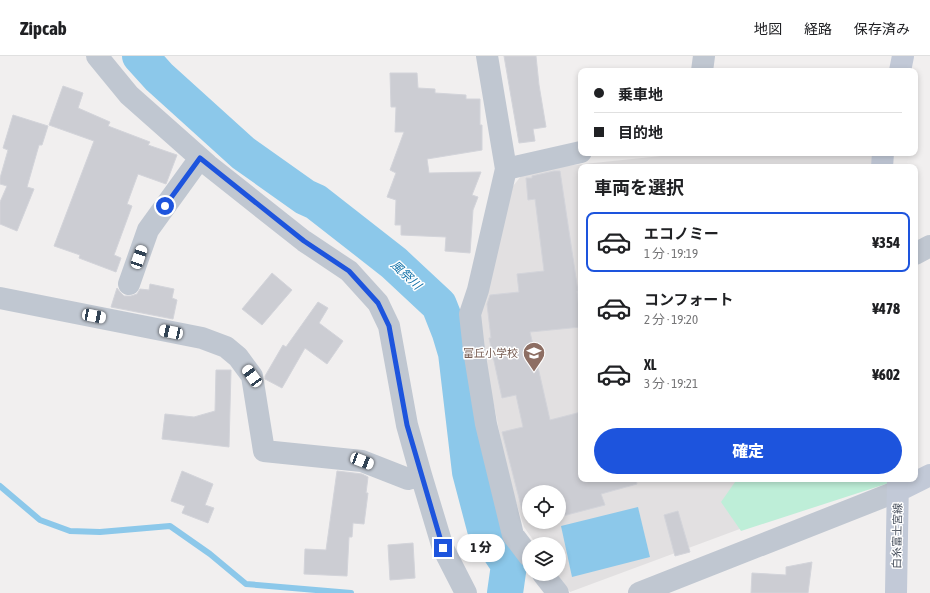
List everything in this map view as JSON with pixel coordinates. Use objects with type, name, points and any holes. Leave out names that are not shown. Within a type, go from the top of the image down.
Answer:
[{"type":"main road","points":[[901,68],[903,56]]},
{"type":"main road","points":[[918,479],[930,475]]},
{"type":"main road","points":[[898,485],[908,482]]},
{"type":"main road","name":"白糸富士宮線","points":[[896,593],[898,485]]},
{"type":"street","points":[[97,56],[128,95],[200,158],[304,241],[349,271],[378,303],[389,326],[407,425],[443,548],[466,593]]},
{"type":"street","points":[[487,56],[506,169],[478,290],[470,314],[474,350],[486,424],[513,535],[522,547]]},
{"type":"street","points":[[702,68],[704,56]]},
{"type":"street","points":[[506,169],[578,153]]},
{"type":"street","points":[[129,284],[148,230],[200,158]]},
{"type":"street","points":[[918,252],[930,246]]},
{"type":"street","points":[[0,298],[202,338],[226,347],[238,358],[252,376],[264,451],[362,461],[408,479],[421,475]]},
{"type":"street","points":[[639,593],[898,485]]},
{"type":"street","points":[[549,581],[558,593]]},
{"type":"shaded area","name":"富丘小学校","points":[[661,156],[872,156],[872,164],[584,164]]},
{"type":"shaded area","name":"富丘小学校","points":[[578,165],[578,482],[866,482],[570,592],[562,581],[566,581],[566,537],[531,537],[525,529],[566,529],[566,485],[522,485],[522,521],[508,477],[478,335],[477,313],[513,186],[526,170]]},
{"type":"green space","points":[[735,482],[889,482],[741,531],[721,502]]},
{"type":"water","points":[[638,507],[650,557],[572,577],[566,549],[566,537],[563,537],[562,529],[566,529],[566,525]]},
{"type":"building","points":[[504,56],[536,56],[546,127],[533,129],[535,141],[519,143]]},
{"type":"building","points":[[390,73],[417,73],[418,88],[435,89],[435,93],[466,95],[466,99],[480,99],[482,150],[427,159],[429,173],[481,172],[472,195],[478,197],[473,210],[470,253],[445,251],[446,237],[401,235],[401,225],[395,225],[396,200],[387,197],[396,173],[390,170],[404,132],[395,132],[396,107],[391,107]]},
{"type":"building","points":[[63,86],[83,93],[78,108],[110,122],[108,126],[150,142],[148,145],[177,155],[166,184],[138,174],[127,204],[132,206],[114,255],[121,258],[116,272],[79,258],[80,255],[54,246],[94,141],[49,125]]},
{"type":"building","points":[[13,115],[48,126],[42,145],[39,145],[27,187],[34,189],[17,231],[0,224],[0,202],[7,186],[0,184],[0,178],[8,150],[3,148]]},
{"type":"building","points":[[560,171],[578,291],[578,327],[530,332],[550,420],[578,413],[578,482],[637,482],[637,484],[601,494],[605,505],[566,515],[566,485],[522,485],[522,510],[502,432],[523,427],[516,395],[502,398],[489,338],[491,338],[487,304],[490,295],[519,292],[517,274],[544,271],[535,199],[528,200],[526,178],[532,178],[532,176]]},
{"type":"building","points":[[272,273],[292,290],[262,325],[242,309]]},
{"type":"building","points":[[150,284],[174,289],[172,298],[177,300],[173,319],[111,307],[117,288],[124,296],[131,296],[137,294],[140,289],[149,290]]},
{"type":"building","points":[[318,302],[328,308],[319,323],[343,341],[327,364],[305,348],[282,388],[265,379],[265,376],[283,345],[286,347]]},
{"type":"building","points":[[216,370],[231,370],[229,447],[162,439],[165,414],[194,417],[215,411]]},
{"type":"building","points":[[182,471],[213,484],[205,505],[214,508],[208,523],[182,513],[185,506],[171,501]]},
{"type":"building","points":[[337,471],[362,474],[368,477],[366,493],[368,493],[364,524],[353,523],[352,537],[349,537],[347,576],[304,574],[305,549],[326,550]]},
{"type":"building","points":[[678,511],[690,552],[675,556],[664,515]]},
{"type":"building","points":[[413,543],[415,578],[390,580],[388,545]]},
{"type":"building","points":[[812,562],[808,593],[751,593],[752,573],[786,575],[786,567]]},
{"type":"waterway","name":"風祭川","points":[[140,56],[159,77],[243,153],[305,197],[316,202],[394,263],[439,305],[456,353],[470,472],[485,529],[509,565],[505,593]]},
{"type":"waterway","points":[[0,486],[40,520],[70,531],[100,532],[170,526],[210,554],[246,584],[351,593]]},
{"type":"place","name":"富丘小学校","points":[[534,372]]},
{"type":"route","points":[[165,206],[200,158],[304,241],[349,271],[378,303],[389,326],[395,366],[407,425],[443,548]]}]
